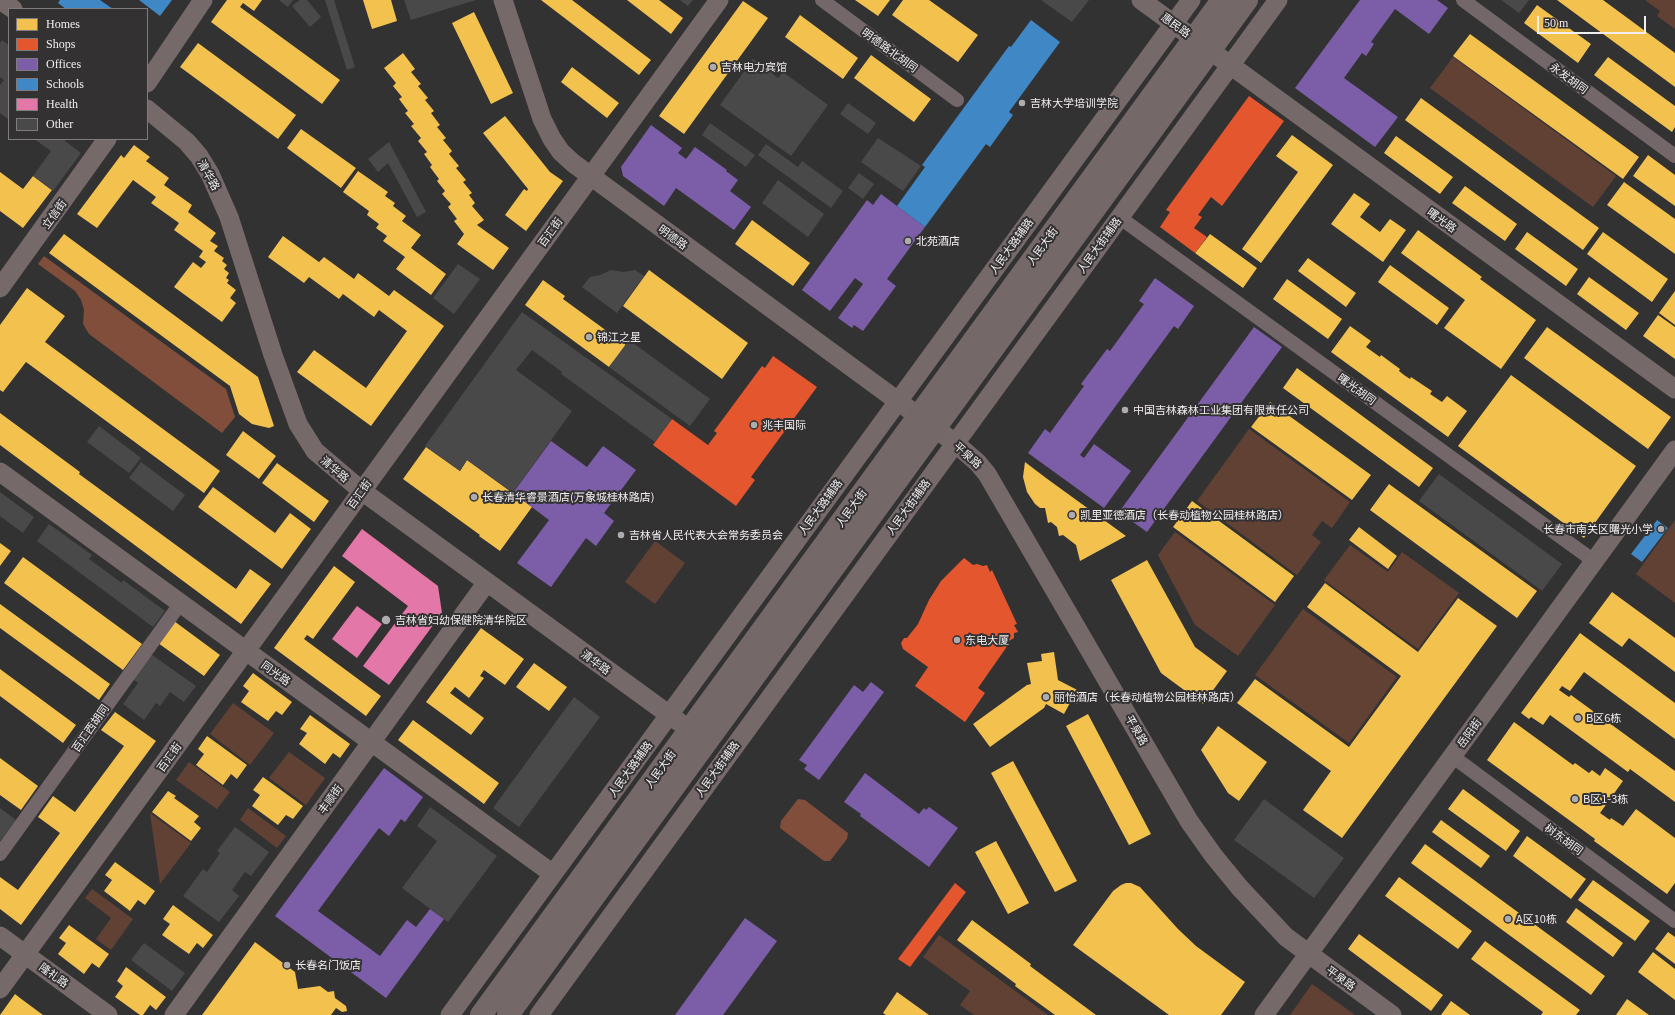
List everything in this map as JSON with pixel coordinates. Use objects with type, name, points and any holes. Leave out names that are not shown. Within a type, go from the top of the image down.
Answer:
[{"type":"main road","name":"人民大街","points":[[1202,44],[1222,0]]},
{"type":"main road","name":"人民大街","points":[[508,1015],[926,422],[1202,44],[1247,0]]},
{"type":"main road","name":"人民大街","points":[[481,1015],[689,730],[926,422]]},
{"type":"street","points":[[0,0],[11,8]]},
{"type":"street","points":[[148,82],[203,0]]},
{"type":"street","name":"明德路","points":[[503,0],[542,118],[552,139],[561,152],[573,164],[926,422]]},
{"type":"street","name":"百汇街","points":[[0,989],[719,0]]},
{"type":"street","name":"明德路北胡同","points":[[822,0],[957,100]]},
{"type":"street","name":"惠民路","points":[[1141,0],[1202,44]]},
{"type":"street","name":"人民大路辅路","points":[[450,1015],[1191,0]]},
{"type":"street","name":"人民大街辅路","points":[[539,1015],[1278,0]]},
{"type":"street","name":"永发胡同","points":[[1463,0],[1675,156]]},
{"type":"street","name":"曙光路","points":[[1202,44],[1675,389]]},
{"type":"street","name":"清华路","points":[[148,110],[187,142],[199,156],[210,174],[231,224],[273,355],[298,424],[307,440],[324,460],[362,491],[689,730]]},
{"type":"street","name":"立信街","points":[[0,288],[106,140]]},
{"type":"street","name":"曙光胡同","points":[[1119,217],[1594,561]]},
{"type":"street","name":"平泉路","points":[[926,422],[955,443],[988,474],[1189,821],[1240,888],[1286,937],[1392,1015]]},
{"type":"street","name":"岳阳街","points":[[1264,1015],[1675,450]]},
{"type":"street","name":"同光路","points":[[0,472],[553,874]]},
{"type":"street","name":"丰顺街","points":[[174,1015],[487,582]]},
{"type":"street","name":"百汇西胡同","points":[[0,854],[180,604]]},
{"type":"street","name":"树东胡同","points":[[1452,756],[1675,921]]},
{"type":"street","name":"隆礼路","points":[[0,936],[108,1015]]},
{"type":"shaded area","points":[[1645,0],[1675,0],[1675,29],[1657,16],[1660,11]]},
{"type":"shaded area","points":[[1453,57],[1616,176],[1593,207],[1430,88]]},
{"type":"shaded area","points":[[44,256],[226,389],[235,417],[222,433],[89,334],[83,324],[84,310],[81,300],[75,291],[38,264]]},
{"type":"shaded area","points":[[1249,429],[1350,502],[1332,528],[1322,521],[1312,535],[1321,542],[1297,575],[1197,501]]},
{"type":"shaded area","points":[[1675,520],[1675,603],[1636,574]]},
{"type":"shaded area","points":[[1175,532],[1275,605],[1238,656],[1195,625],[1158,555]]},
{"type":"shaded area","points":[[655,541],[685,563],[655,604],[625,582]]},
{"type":"shaded area","points":[[1350,545],[1388,572],[1402,552],[1459,593],[1418,649],[1324,580]]},
{"type":"shaded area","points":[[1303,609],[1397,677],[1349,743],[1255,675]]},
{"type":"shaded area","points":[[233,703],[274,733],[250,765],[210,734]]},
{"type":"shaded area","points":[[289,752],[325,778],[306,805],[269,778]]},
{"type":"shaded area","points":[[189,762],[230,792],[217,809],[176,780]]},
{"type":"shaded area","points":[[798,799],[805,800],[848,833],[847,839],[830,861],[824,861],[780,828],[781,821]]},
{"type":"shaded area","points":[[248,808],[286,836],[277,848],[240,820]]},
{"type":"shaded area","points":[[150,813],[191,843],[160,884]]},
{"type":"shaded area","points":[[92,889],[133,919],[111,950],[96,939],[111,918],[85,898]]},
{"type":"shaded area","points":[[939,935],[1048,1015],[974,1015],[960,1005],[970,991],[923,957]]},
{"type":"shaded area","points":[[1312,984],[1355,1015],[1290,1015]]},
{"type":"building: Homes","points":[[227,0],[262,0],[254,11],[243,3],[240,7],[340,80],[322,104],[211,22]]},
{"type":"building: Homes","points":[[363,0],[391,0],[397,21],[372,29]]},
{"type":"building: Homes","points":[[541,0],[572,0],[651,60],[639,75]]},
{"type":"building: Homes","points":[[627,0],[659,0],[683,18],[671,34]]},
{"type":"building: Homes","points":[[855,0],[890,0],[878,16]]},
{"type":"building: Homes","points":[[903,0],[929,0],[978,35],[958,62],[892,15]]},
{"type":"building: Homes","points":[[1557,0],[1603,0],[1675,53],[1675,87]]},
{"type":"building: Homes","name":"吉林电力宾馆","points":[[743,1],[768,18],[684,134],[659,116]]},
{"type":"building: Homes","points":[[1537,5],[1591,44],[1578,63],[1524,23]]},
{"type":"building: Homes","points":[[474,12],[513,93],[491,104],[452,23]]},
{"type":"building: Homes","points":[[800,15],[858,58],[843,79],[785,37]]},
{"type":"building: Homes","points":[[1470,34],[1639,157],[1623,179],[1453,56]]},
{"type":"building: Homes","points":[[198,43],[296,115],[278,139],[180,67]]},
{"type":"building: Homes","points":[[403,53],[415,69],[411,72],[421,84],[418,86],[428,98],[425,100],[434,111],[431,113],[440,125],[437,127],[446,138],[443,140],[452,151],[449,154],[459,166],[456,168],[466,180],[463,182],[472,193],[469,195],[475,203],[472,206],[484,220],[477,225],[509,248],[493,270],[457,244],[464,234],[454,221],[457,219],[448,207],[451,204],[442,194],[445,191],[437,181],[439,179],[430,167],[432,165],[424,154],[427,152],[418,141],[421,138],[411,126],[414,124],[405,113],[408,111],[399,99],[402,97],[393,86],[396,83],[384,68]]},
{"type":"building: Homes","points":[[871,55],[931,99],[914,122],[854,78]]},
{"type":"building: Homes","points":[[1608,57],[1675,106],[1675,127],[1672,132],[1594,75]]},
{"type":"building: Homes","points":[[572,67],[619,103],[607,118],[561,82]]},
{"type":"building: Homes","points":[[1421,98],[1599,228],[1583,250],[1405,120]]},
{"type":"building: Homes","points":[[505,116],[550,172],[563,181],[526,231],[505,215],[524,189],[527,191],[528,189],[483,133]]},
{"type":"building: Homes","points":[[301,129],[356,168],[341,188],[287,148]]},
{"type":"building: Homes","points":[[1292,135],[1333,165],[1261,263],[1242,249],[1298,172],[1276,156]]},
{"type":"building: Homes","points":[[1396,136],[1453,177],[1440,194],[1384,153]]},
{"type":"building: Homes","points":[[134,145],[150,157],[146,161],[169,178],[164,185],[192,205],[188,212],[216,233],[210,241],[218,246],[214,251],[224,258],[222,261],[227,265],[224,269],[229,273],[226,278],[229,280],[227,283],[236,290],[230,298],[236,303],[222,322],[174,287],[193,262],[201,268],[206,262],[199,257],[203,251],[174,230],[179,223],[151,203],[156,197],[133,180],[97,228],[77,214],[121,155],[124,158]]},
{"type":"building: Homes","points":[[1648,155],[1675,175],[1675,206],[1633,176]]},
{"type":"building: Homes","points":[[358,171],[388,192],[385,196],[395,203],[393,206],[406,216],[402,221],[421,235],[411,248],[446,274],[431,295],[396,269],[405,257],[383,241],[387,236],[376,228],[379,224],[367,215],[369,211],[343,192]]},
{"type":"building: Homes","points":[[0,172],[23,189],[33,176],[52,190],[23,228],[0,211]]},
{"type":"building: Homes","points":[[1624,182],[1675,219],[1675,254],[1607,205]]},
{"type":"building: Homes","points":[[1465,186],[1517,224],[1505,241],[1452,203]]},
{"type":"building: Homes","points":[[1354,193],[1370,204],[1360,217],[1380,232],[1390,219],[1406,230],[1383,262],[1331,224]]},
{"type":"building: Homes","points":[[752,220],[810,263],[793,286],[735,244]]},
{"type":"building: Homes","points":[[1418,230],[1482,277],[1480,279],[1536,320],[1501,369],[1444,328],[1465,300],[1401,253]]},
{"type":"building: Homes","points":[[1527,232],[1578,269],[1566,286],[1515,249]]},
{"type":"building: Homes","points":[[1603,232],[1668,279],[1652,302],[1587,254]]},
{"type":"building: Homes","points":[[64,234],[258,377],[274,426],[269,428],[252,424],[239,414],[230,386],[49,253]]},
{"type":"building: Homes","points":[[1210,234],[1257,268],[1243,288],[1195,253]]},
{"type":"building: Homes","points":[[283,236],[319,262],[324,257],[354,279],[358,273],[389,296],[394,290],[444,326],[371,426],[297,372],[314,350],[366,388],[407,331],[379,310],[374,317],[343,294],[339,299],[309,277],[304,283],[268,257]]},
{"type":"building: Homes","points":[[1308,258],[1356,293],[1346,307],[1298,271]]},
{"type":"building: Homes","points":[[1390,265],[1449,308],[1437,325],[1378,282]]},
{"type":"building: Homes","points":[[649,270],[748,343],[722,379],[623,306]]},
{"type":"building: Homes","points":[[1589,277],[1639,313],[1626,330],[1577,294]]},
{"type":"building: Homes","points":[[1287,279],[1342,319],[1328,339],[1273,299]]},
{"type":"building: Homes","points":[[543,280],[565,296],[563,299],[626,345],[609,367],[525,305]]},
{"type":"building: Homes","points":[[27,288],[65,316],[45,342],[220,471],[204,493],[26,362],[3,392],[0,390],[0,325]]},
{"type":"building: Homes","points":[[1675,291],[1675,325],[1659,313]]},
{"type":"building: Homes","points":[[1658,315],[1675,327],[1675,359],[1643,336]]},
{"type":"building: Homes","points":[[1350,326],[1371,341],[1366,347],[1380,357],[1381,355],[1400,369],[1399,371],[1410,379],[1411,377],[1432,391],[1430,394],[1442,402],[1447,396],[1467,411],[1448,437],[1331,352]]},
{"type":"building: Homes","points":[[1547,327],[1671,417],[1648,449],[1524,358]]},
{"type":"building: Homes","points":[[1297,368],[1433,468],[1419,487],[1283,388]]},
{"type":"building: Homes","points":[[1511,375],[1636,466],[1584,538],[1458,446]]},
{"type":"building: Homes","points":[[1270,402],[1371,475],[1352,500],[1251,427]]},
{"type":"building: Homes","points":[[0,413],[80,472],[79,474],[236,589],[250,569],[271,584],[241,624],[0,445]]},
{"type":"building: Homes","points":[[243,431],[276,456],[259,479],[226,455]]},
{"type":"building: Homes","name":"长春清华睿景酒店(万象城桂林路店)","points":[[426,447],[460,471],[467,460],[532,507],[500,551],[403,479]]},
{"type":"building: Homes","name":"凯里亚德酒店（长春动植物公园桂林路店）","points":[[1025,462],[1126,536],[1080,561],[1076,545],[1063,535],[1059,536],[1057,527],[1051,522],[1048,523],[1045,508],[1040,508],[1035,504],[1027,492],[1023,477]]},
{"type":"building: Homes","points":[[277,463],[329,501],[314,522],[262,483]]},
{"type":"building: Homes","points":[[1389,484],[1537,591],[1517,618],[1370,510]]},
{"type":"building: Homes","points":[[213,487],[275,533],[290,513],[311,529],[282,569],[198,507]]},
{"type":"building: Homes","points":[[1192,501],[1294,576],[1275,602],[1173,527]]},
{"type":"building: Homes","points":[[1359,527],[1397,556],[1388,569],[1349,540]]},
{"type":"building: Homes","points":[[0,543],[11,551],[0,566]]},
{"type":"building: Homes","points":[[23,557],[142,644],[123,670],[4,583]]},
{"type":"building: Homes","points":[[1147,560],[1195,647],[1227,671],[1203,704],[1161,673],[1111,580]]},
{"type":"building: Homes","points":[[334,566],[355,582],[313,639],[307,635],[304,639],[381,696],[366,716],[274,648]]},
{"type":"building: Homes","points":[[1325,583],[1418,652],[1458,598],[1497,626],[1342,838],[1303,810],[1331,771],[1237,703],[1255,679],[1349,747],[1401,676],[1307,607]]},
{"type":"building: Homes","points":[[1612,592],[1675,638],[1675,672],[1629,638],[1622,647],[1589,623]]},
{"type":"building: Homes","points":[[0,604],[110,684],[99,700],[0,628]]},
{"type":"building: Homes","points":[[174,621],[220,655],[204,676],[158,643]]},
{"type":"building: Homes","points":[[481,628],[524,659],[505,685],[484,670],[480,676],[484,678],[469,698],[455,687],[450,693],[484,718],[471,735],[426,702]]},
{"type":"building: Homes","name":"B区6栋","points":[[1580,633],[1675,703],[1675,739],[1584,672],[1570,691],[1562,686],[1559,690],[1569,697],[1571,695],[1675,771],[1675,802],[1630,769],[1628,772],[1550,715],[1543,725],[1531,717],[1529,719],[1521,713]]},
{"type":"building: Homes","name":"丽怡酒店（长春动植物公园桂林路店）","points":[[1054,652],[1058,680],[1083,693],[1077,704],[1071,701],[1064,714],[1046,704],[1044,708],[990,747],[973,724],[1027,685],[1031,684],[1027,663],[1042,661],[1041,654]]},
{"type":"building: Homes","points":[[534,663],[567,687],[549,711],[516,687]]},
{"type":"building: Homes","points":[[0,669],[76,725],[63,743],[0,696]]},
{"type":"building: Homes","points":[[253,673],[292,702],[282,715],[276,711],[268,721],[241,702],[249,691],[243,686]]},
{"type":"building: Homes","points":[[115,712],[156,741],[21,925],[0,909],[0,877],[18,890],[60,833],[38,817],[53,796],[75,812],[124,746],[101,730]]},
{"type":"building: Homes","points":[[1088,714],[1151,834],[1129,845],[1066,726]]},
{"type":"building: Homes","points":[[310,715],[350,744],[340,758],[333,753],[325,764],[299,744],[307,733],[300,729]]},
{"type":"building: Homes","points":[[413,720],[499,783],[484,804],[398,740]]},
{"type":"building: Homes","name":"B区1-3栋","points":[[1514,722],[1573,765],[1575,763],[1589,773],[1592,770],[1600,776],[1605,768],[1623,781],[1600,813],[1623,826],[1636,809],[1675,838],[1675,883],[1667,894],[1487,760]]},
{"type":"building: Homes","points":[[1218,726],[1267,762],[1239,801],[1228,793],[1201,750]]},
{"type":"building: Homes","points":[[207,736],[247,765],[237,779],[231,774],[223,785],[196,765],[204,754],[198,749]]},
{"type":"building: Homes","points":[[0,758],[38,786],[21,810],[0,795]]},
{"type":"building: Homes","points":[[1013,761],[1077,881],[1055,892],[991,773]]},
{"type":"building: Homes","points":[[263,777],[303,806],[293,819],[286,815],[278,825],[252,806],[260,795],[253,790]]},
{"type":"building: Homes","points":[[1463,789],[1520,831],[1506,851],[1448,809]]},
{"type":"building: Homes","points":[[168,791],[176,796],[174,798],[199,816],[194,822],[201,828],[191,841],[152,812]]},
{"type":"building: Homes","points":[[1441,820],[1490,856],[1481,868],[1432,832]]},
{"type":"building: Homes","points":[[1527,836],[1586,879],[1571,899],[1513,856]]},
{"type":"building: Homes","points":[[996,841],[1029,903],[1008,914],[975,852]]},
{"type":"building: Homes","name":"A区10栋","points":[[1425,844],[1605,976],[1591,995],[1411,863]]},
{"type":"building: Homes","points":[[115,862],[155,891],[145,905],[138,900],[130,911],[104,891],[112,880],[105,875]]},
{"type":"building: Homes","points":[[1399,877],[1472,931],[1458,949],[1385,896]]},
{"type":"building: Homes","points":[[1593,880],[1650,921],[1635,941],[1578,900]]},
{"type":"building: Homes","points":[[1126,883],[1131,883],[1140,887],[1178,929],[1196,946],[1245,982],[1221,1015],[1169,1015],[1073,945],[1113,891]]},
{"type":"building: Homes","points":[[173,905],[213,935],[203,948],[197,943],[189,954],[162,935],[170,924],[163,919]]},
{"type":"building: Homes","points":[[1576,908],[1623,943],[1613,957],[1566,922]]},
{"type":"building: Homes","points":[[972,920],[1031,964],[1030,966],[1096,1015],[1055,1015],[1015,986],[1016,984],[957,940]]},
{"type":"building: Homes","points":[[69,925],[109,954],[99,968],[92,963],[84,974],[58,954],[66,943],[59,938]]},
{"type":"building: Homes","points":[[1668,932],[1675,937],[1675,964],[1655,949]]},
{"type":"building: Homes","points":[[1359,934],[1443,995],[1431,1011],[1348,949]]},
{"type":"building: Homes","points":[[1485,941],[1580,1010],[1576,1015],[1541,1015],[1543,1012],[1471,959]]},
{"type":"building: Homes","points":[[255,942],[295,972],[298,989],[320,986],[328,992],[334,991],[335,998],[346,1006],[347,1011],[342,1012],[336,1008],[331,1015],[202,1015]]},
{"type":"building: Homes","points":[[1653,952],[1675,969],[1675,1000],[1638,972]]},
{"type":"building: Homes","points":[[126,967],[166,997],[156,1010],[150,1005],[143,1015],[140,1015],[115,997],[123,986],[117,981]]},
{"type":"building: Homes","points":[[897,992],[929,1015],[886,1015],[883,1013]]},
{"type":"building: Homes","points":[[15,994],[20,998],[43,1015],[0,1015]]},
{"type":"building: Homes","points":[[1627,999],[1649,1015],[1616,1015]]},
{"type":"building: Homes","points":[[1451,1001],[1470,1015],[1441,1015]]},
{"type":"building: Shops","points":[[1249,96],[1284,121],[1222,206],[1211,197],[1198,215],[1202,217],[1194,228],[1207,237],[1195,253],[1160,227],[1170,212],[1166,210]]},
{"type":"building: Shops","name":"兆丰国际","points":[[773,356],[817,387],[751,477],[755,480],[736,506],[653,445],[672,419],[708,445],[717,433],[714,431],[762,366],[765,368]]},
{"type":"building: Shops","name":"东电大厦","points":[[964,558],[973,565],[987,565],[990,572],[992,570],[1017,624],[1014,625],[1018,632],[1014,633],[1014,638],[1009,641],[1008,645],[978,688],[985,693],[965,722],[915,686],[928,667],[903,649],[901,643],[918,624],[929,600],[941,581]]},
{"type":"building: Shops","points":[[955,883],[966,892],[910,967],[898,959]]},
{"type":"building: Offices","points":[[1360,0],[1437,0],[1448,8],[1429,34],[1395,9],[1371,42],[1374,44],[1366,56],[1362,53],[1344,78],[1398,117],[1375,147],[1295,88]]},
{"type":"building: Offices","points":[[651,125],[682,148],[678,153],[686,159],[695,147],[727,170],[726,171],[738,180],[730,191],[751,207],[734,230],[676,188],[664,206],[623,176],[621,167]]},
{"type":"building: Offices","points":[[881,194],[925,227],[887,279],[896,286],[863,331],[854,325],[852,328],[838,318],[863,284],[855,278],[830,311],[802,290],[867,200],[873,205]]},
{"type":"building: Offices","points":[[1155,278],[1194,306],[1178,329],[1174,326],[1080,455],[1084,458],[1094,444],[1131,471],[1104,508],[1028,453],[1045,429],[1050,433],[1084,386],[1081,384],[1107,349],[1110,351],[1144,304],[1139,301]]},
{"type":"building: Offices","points":[[1254,327],[1282,347],[1147,532],[1119,512]]},
{"type":"building: Offices","points":[[551,441],[587,467],[603,446],[636,470],[604,513],[614,521],[596,546],[586,538],[551,587],[517,563],[549,520],[513,493]]},
{"type":"building: Offices","points":[[871,682],[884,692],[819,780],[804,769],[807,765],[799,760],[854,685],[863,692]]},
{"type":"building: Offices","points":[[384,768],[423,797],[405,822],[401,819],[389,836],[379,828],[318,911],[380,956],[407,920],[416,927],[430,909],[444,919],[386,998],[275,916]]},
{"type":"building: Offices","points":[[865,773],[919,814],[924,808],[926,810],[929,807],[958,828],[929,867],[860,816],[861,814],[844,802]]},
{"type":"building: Offices","points":[[745,918],[777,941],[723,1015],[675,1015]]},
{"type":"building: Schools","points":[[60,0],[100,0],[112,8],[65,8],[58,3]]},
{"type":"building: Schools","points":[[139,0],[172,0],[160,16]]},
{"type":"building: Schools","points":[[1031,20],[1060,42],[1009,112],[1013,115],[990,147],[986,144],[925,227],[897,206],[925,167],[922,165],[1009,46],[1011,47]]},
{"type":"building: Schools","points":[[1657,520],[1668,528],[1642,562],[1631,554]]},
{"type":"building: Health","points":[[362,529],[438,586],[442,613],[389,685],[363,666],[408,606],[342,556]]},
{"type":"building: Health","points":[[357,606],[382,624],[357,658],[332,639]]},
{"type":"building: Other","points":[[279,0],[293,0],[288,7]]},
{"type":"building: Other","points":[[300,0],[307,0],[321,17],[310,27],[292,6]]},
{"type":"building: Other","points":[[325,0],[334,0],[355,67],[347,70]]},
{"type":"building: Other","points":[[404,0],[476,0],[411,20]]},
{"type":"building: Other","points":[[680,0],[693,0],[688,6]]},
{"type":"building: Other","points":[[1041,0],[1089,0],[1072,22]]},
{"type":"building: Other","points":[[1501,0],[1529,0],[1519,13]]},
{"type":"building: Other","points":[[2,40],[8,44],[8,119],[0,113],[0,85],[4,80],[0,77],[0,43]]},
{"type":"building: Other","points":[[753,59],[778,78],[783,72],[828,105],[791,156],[720,105]]},
{"type":"building: Other","points":[[848,103],[876,123],[868,134],[840,114]]},
{"type":"building: Other","points":[[710,123],[755,155],[746,167],[702,135]]},
{"type":"building: Other","points":[[878,138],[921,166],[903,191],[861,162]]},
{"type":"building: Other","points":[[35,140],[66,140],[65,141],[81,153],[53,191],[33,176],[51,151]]},
{"type":"building: Other","points":[[389,142],[426,212],[417,217],[388,163],[378,172],[368,159]]},
{"type":"building: Other","points":[[766,144],[798,167],[802,161],[843,191],[831,208],[758,155]]},
{"type":"building: Other","points":[[859,173],[874,184],[863,199],[848,188]]},
{"type":"building: Other","points":[[778,180],[824,214],[808,237],[762,203]]},
{"type":"building: Other","points":[[458,264],[480,279],[454,314],[433,298]]},
{"type":"building: Other","points":[[611,270],[623,272],[635,270],[644,276],[617,313],[582,287],[590,277],[600,275]]},
{"type":"building: Other","points":[[522,312],[672,419],[655,442],[561,374],[562,372],[532,350],[516,370],[572,411],[513,493],[467,460],[460,471],[425,446]]},
{"type":"building: Other","points":[[629,340],[710,399],[690,426],[609,367]]},
{"type":"building: Other","points":[[99,426],[141,458],[129,473],[87,442]]},
{"type":"building: Other","points":[[141,462],[185,495],[173,511],[129,478]]},
{"type":"building: Other","points":[[1439,474],[1562,564],[1542,591],[1419,501]]},
{"type":"building: Other","points":[[0,492],[34,517],[23,533],[0,516]]},
{"type":"building: Other","points":[[49,524],[92,555],[89,559],[122,583],[123,580],[165,611],[153,627],[37,541]]},
{"type":"building: Other","points":[[148,652],[196,686],[184,702],[170,692],[160,706],[156,703],[144,720],[123,704],[138,683],[130,677]]},
{"type":"building: Other","points":[[574,697],[600,717],[519,827],[493,808]]},
{"type":"building: Other","points":[[1264,799],[1344,858],[1314,898],[1234,840]]},
{"type":"building: Other","points":[[430,807],[497,856],[448,922],[402,888],[437,841],[417,826]]},
{"type":"building: Other","points":[[0,808],[16,820],[0,841]]},
{"type":"building: Other","points":[[235,827],[269,852],[251,876],[245,872],[232,890],[239,896],[219,922],[183,896],[203,869],[207,872],[220,853],[217,851]]},
{"type":"building: Other","points":[[144,943],[185,973],[172,991],[131,960]]},
{"type":"place","name":"吉林电力宾馆","points":[[713,67]]},
{"type":"place","name":"吉林大学培训学院","points":[[1022,103]]},
{"type":"place","name":"北苑酒店","points":[[908,241]]},
{"type":"place","name":"锦江之星","points":[[589,337]]},
{"type":"place","name":"中国吉林森林工业集团有限责任公司","points":[[1125,410]]},
{"type":"place","name":"兆丰国际","points":[[754,425]]},
{"type":"place","name":"长春清华睿景酒店(万象城桂林路店)","points":[[474,497]]},
{"type":"place","name":"凯里亚德酒店（长春动植物公园桂林路店）","points":[[1072,515]]},
{"type":"place","name":"长春市南关区曙光小学","points":[[1661,529]]},
{"type":"place","name":"吉林省人民代表大会常务委员会","points":[[621,535]]},
{"type":"place","name":"吉林省妇幼保健院清华院区","points":[[386,620]]},
{"type":"place","name":"东电大厦","points":[[957,640]]},
{"type":"place","name":"丽怡酒店（长春动植物公园桂林路店）","points":[[1046,697]]},
{"type":"place","name":"B区6栋","points":[[1578,718]]},
{"type":"place","name":"B区1-3栋","points":[[1575,799]]},
{"type":"place","name":"A区10栋","points":[[1508,919]]},
{"type":"place","name":"长春名门饭店","points":[[287,965]]}]
